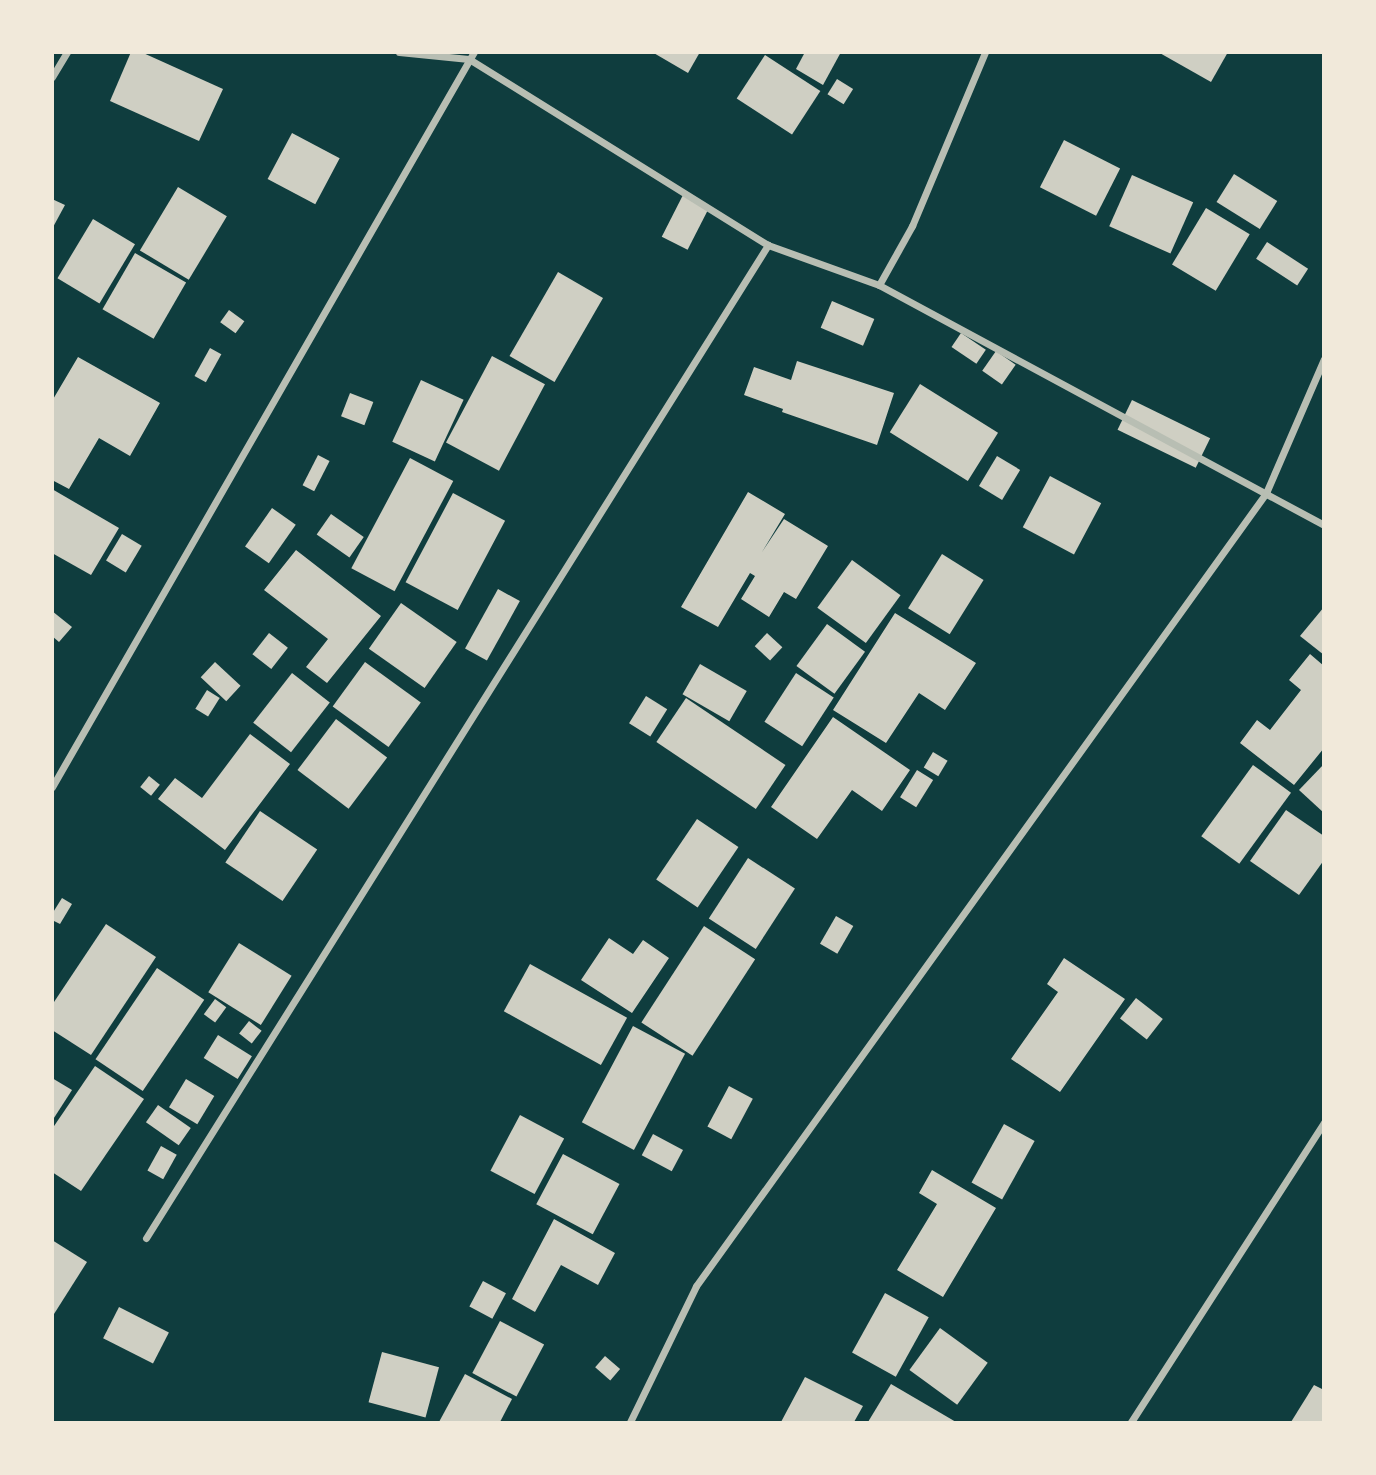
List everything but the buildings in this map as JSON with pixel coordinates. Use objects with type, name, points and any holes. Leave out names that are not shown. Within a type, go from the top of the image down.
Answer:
[{"type":"street","points":[[52,77],[67,52]]},
{"type":"street","points":[[400,52],[472,56],[768,245],[879,285],[1324,525]]},
{"type":"street","points":[[879,285],[912,226],[985,52]]},
{"type":"street","points":[[52,787],[472,56]]},
{"type":"street","points":[[146,1238],[768,245]]},
{"type":"street","points":[[630,1423],[696,1286],[1266,493],[1324,359]]},
{"type":"street","points":[[1131,1423],[1324,1122]]}]
